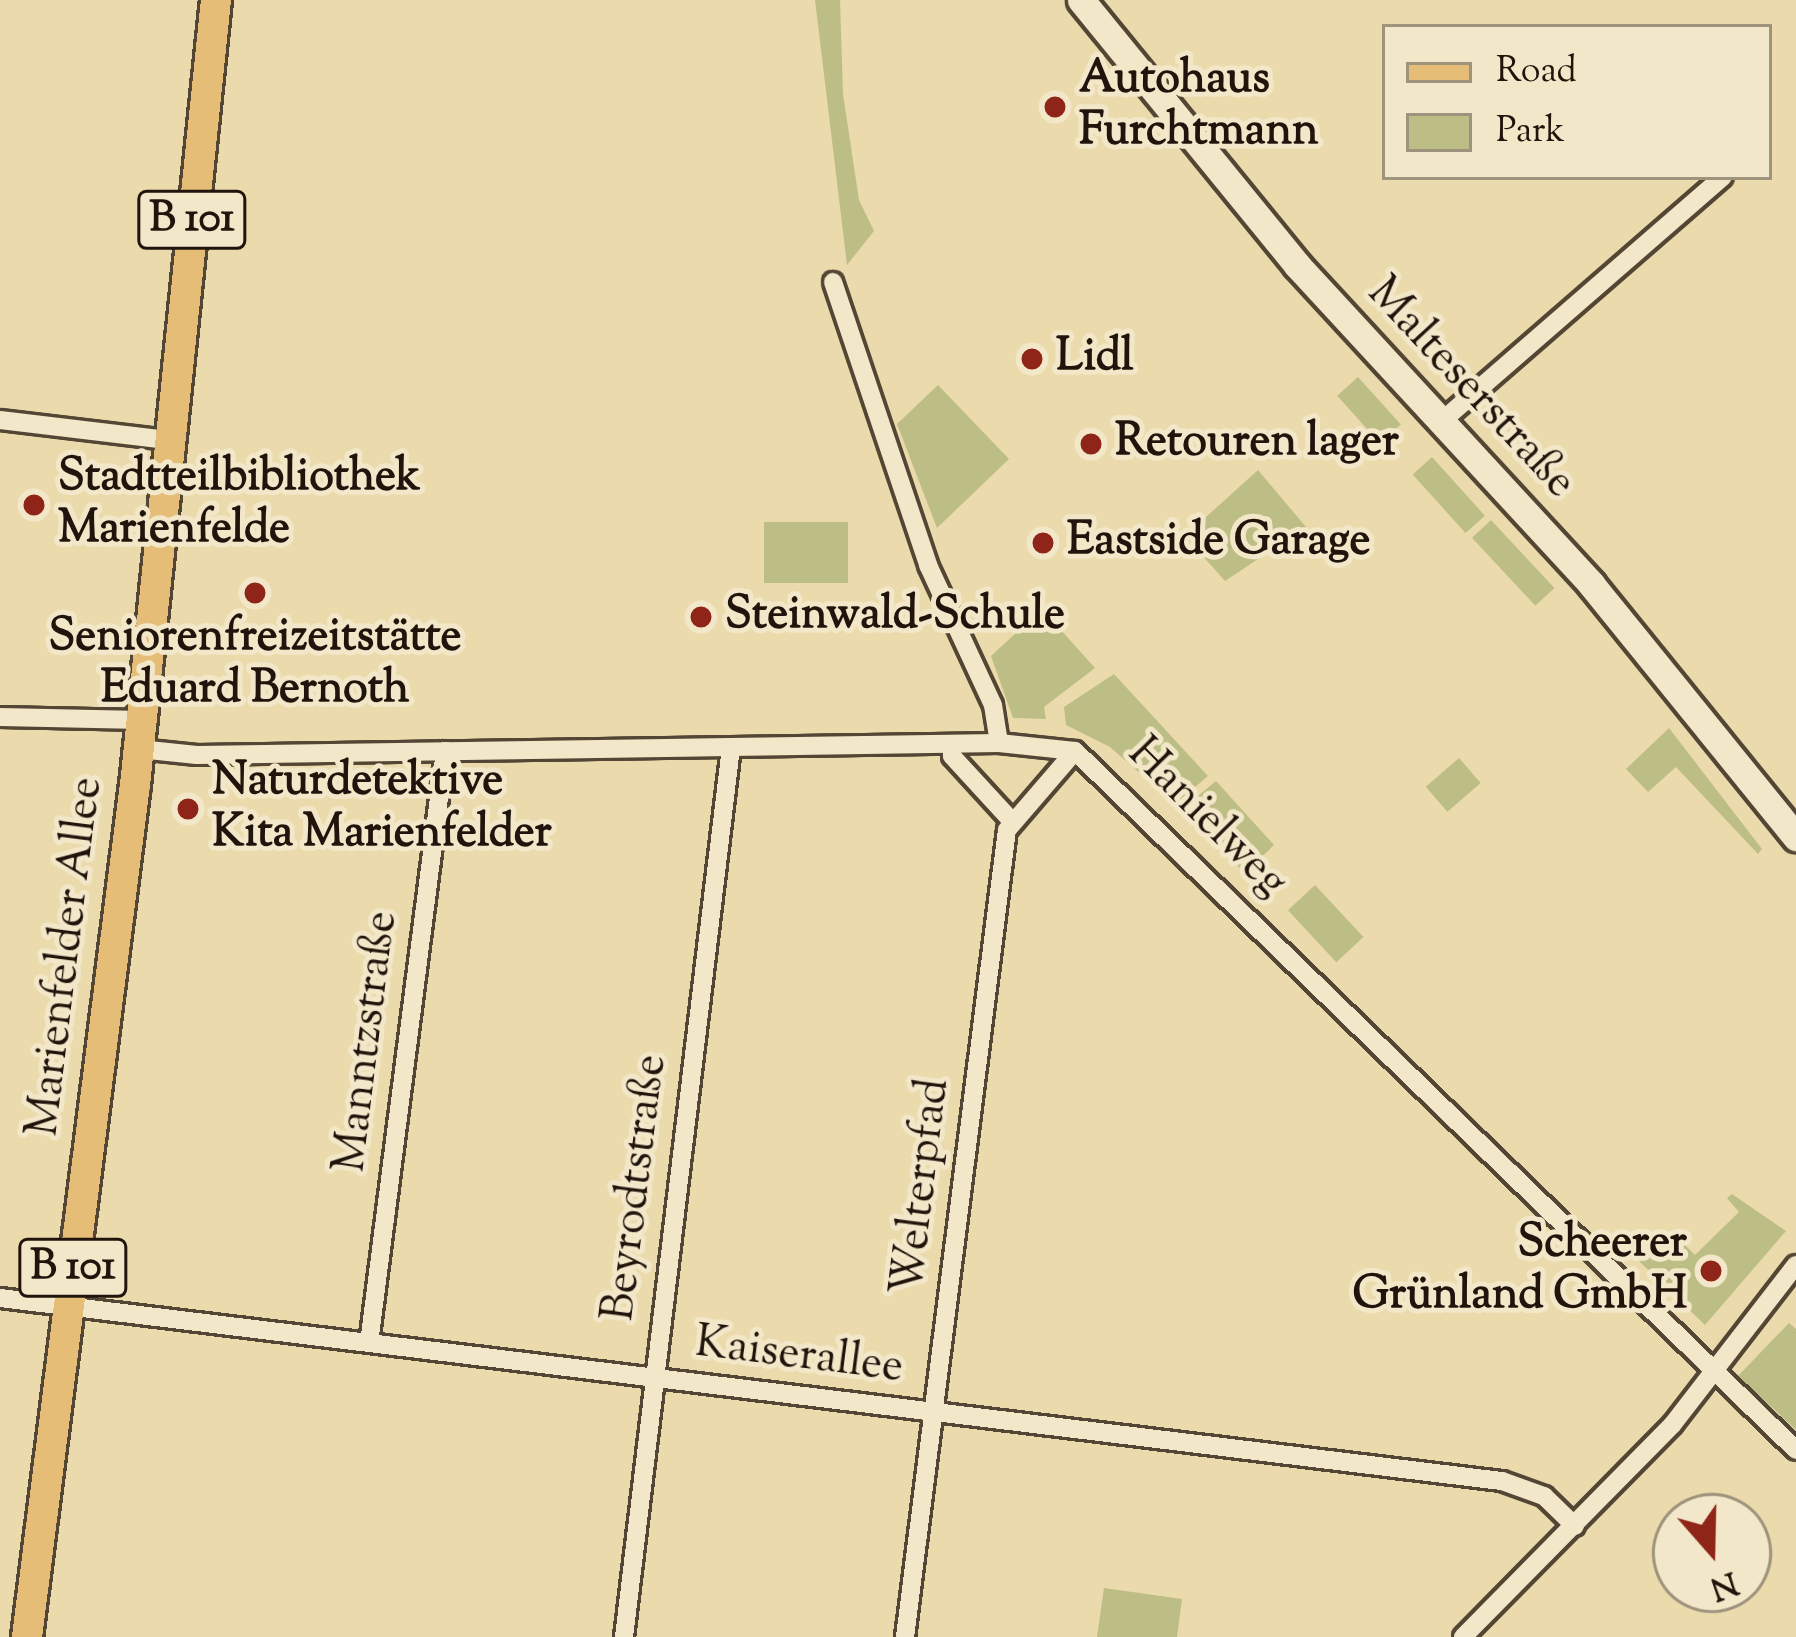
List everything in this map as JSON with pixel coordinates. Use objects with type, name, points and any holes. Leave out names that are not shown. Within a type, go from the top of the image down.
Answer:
[{"type":"main road","name":"Marienfelder Allee","points":[[27,1637],[140,734],[216,0]]},
{"type":"main road","name":"Malteserstraße","points":[[1081,0],[1287,254],[1615,612],[1796,837]]},
{"type":"street","points":[[1442,421],[1717,180]]},
{"type":"street","points":[[833,282],[928,565],[993,705],[999,743]]},
{"type":"street","points":[[0,421],[167,440]]},
{"type":"street","name":"Hanielweg","points":[[0,717],[140,734],[445,751],[999,743],[1075,751],[1796,1450]]},
{"type":"street","points":[[952,744],[952,756],[1010,819],[1075,751]]},
{"type":"street","name":"Beyrodtstraße","points":[[624,1637],[731,748]]},
{"type":"street","name":"Manntzstraße","points":[[369,1343],[445,751]]},
{"type":"street","name":"Welterpfad","points":[[905,1637],[1010,819]]},
{"type":"street","points":[[1463,1637],[1673,1424],[1796,1265]]},
{"type":"street","name":"Kaiserallee","points":[[0,1298],[1502,1481],[1544,1496],[1575,1526]]},
{"type":"green space","points":[[815,0],[840,0],[843,94],[859,200],[874,231],[847,265]]},
{"type":"green space","points":[[1358,377],[1401,425],[1380,443],[1337,396]]},
{"type":"green space","points":[[938,385],[1009,459],[937,528],[897,424]]},
{"type":"green space","points":[[1432,457],[1485,516],[1466,533],[1413,474]]},
{"type":"green space","points":[[1258,470],[1306,527],[1225,581],[1185,536]]},
{"type":"green space","points":[[1491,520],[1554,588],[1535,606],[1472,538]]},
{"type":"green space","points":[[764,522],[848,522],[848,583],[764,583]]},
{"type":"green space","points":[[1042,609],[1095,668],[1044,707],[1046,719],[1013,718],[991,656]]},
{"type":"green space","points":[[1114,674],[1208,776],[1175,804],[1110,747],[1066,725],[1064,707]]},
{"type":"green space","points":[[1669,728],[1762,849],[1758,854],[1676,767],[1648,792],[1626,769]]},
{"type":"green space","points":[[1459,758],[1481,783],[1447,812],[1426,787]]},
{"type":"green space","points":[[1216,781],[1274,845],[1245,873],[1181,810]]},
{"type":"green space","points":[[1315,885],[1363,937],[1336,962],[1288,910]]},
{"type":"green space","points":[[1732,1194],[1786,1231],[1705,1325],[1638,1260],[1671,1231],[1695,1255],[1739,1212],[1727,1198]]},
{"type":"green space","points":[[1789,1323],[1796,1329],[1796,1430],[1738,1376]]},
{"type":"green space","points":[[1104,1588],[1182,1599],[1177,1637],[1097,1637]]},
{"type":"place","name":"Autohaus Furchtmann","points":[[1055,107]]},
{"type":"place","name":"Lidl","points":[[1032,359]]},
{"type":"place","name":"Retouren lager","points":[[1091,444]]},
{"type":"place","name":"Stadtteilbibliothek Marienfelde","points":[[34,505]]},
{"type":"place","name":"Eastside Garage","points":[[1043,543]]},
{"type":"place","name":"Seniorenfreizeitstätte Eduard Bernoth","points":[[255,593]]},
{"type":"place","name":"Steinwald-Schule","points":[[701,617]]},
{"type":"place","name":"Naturdetektive Kita Marienfelder","points":[[188,809]]},
{"type":"place","name":"Scheerer Grünland GmbH","points":[[1711,1271]]}]
